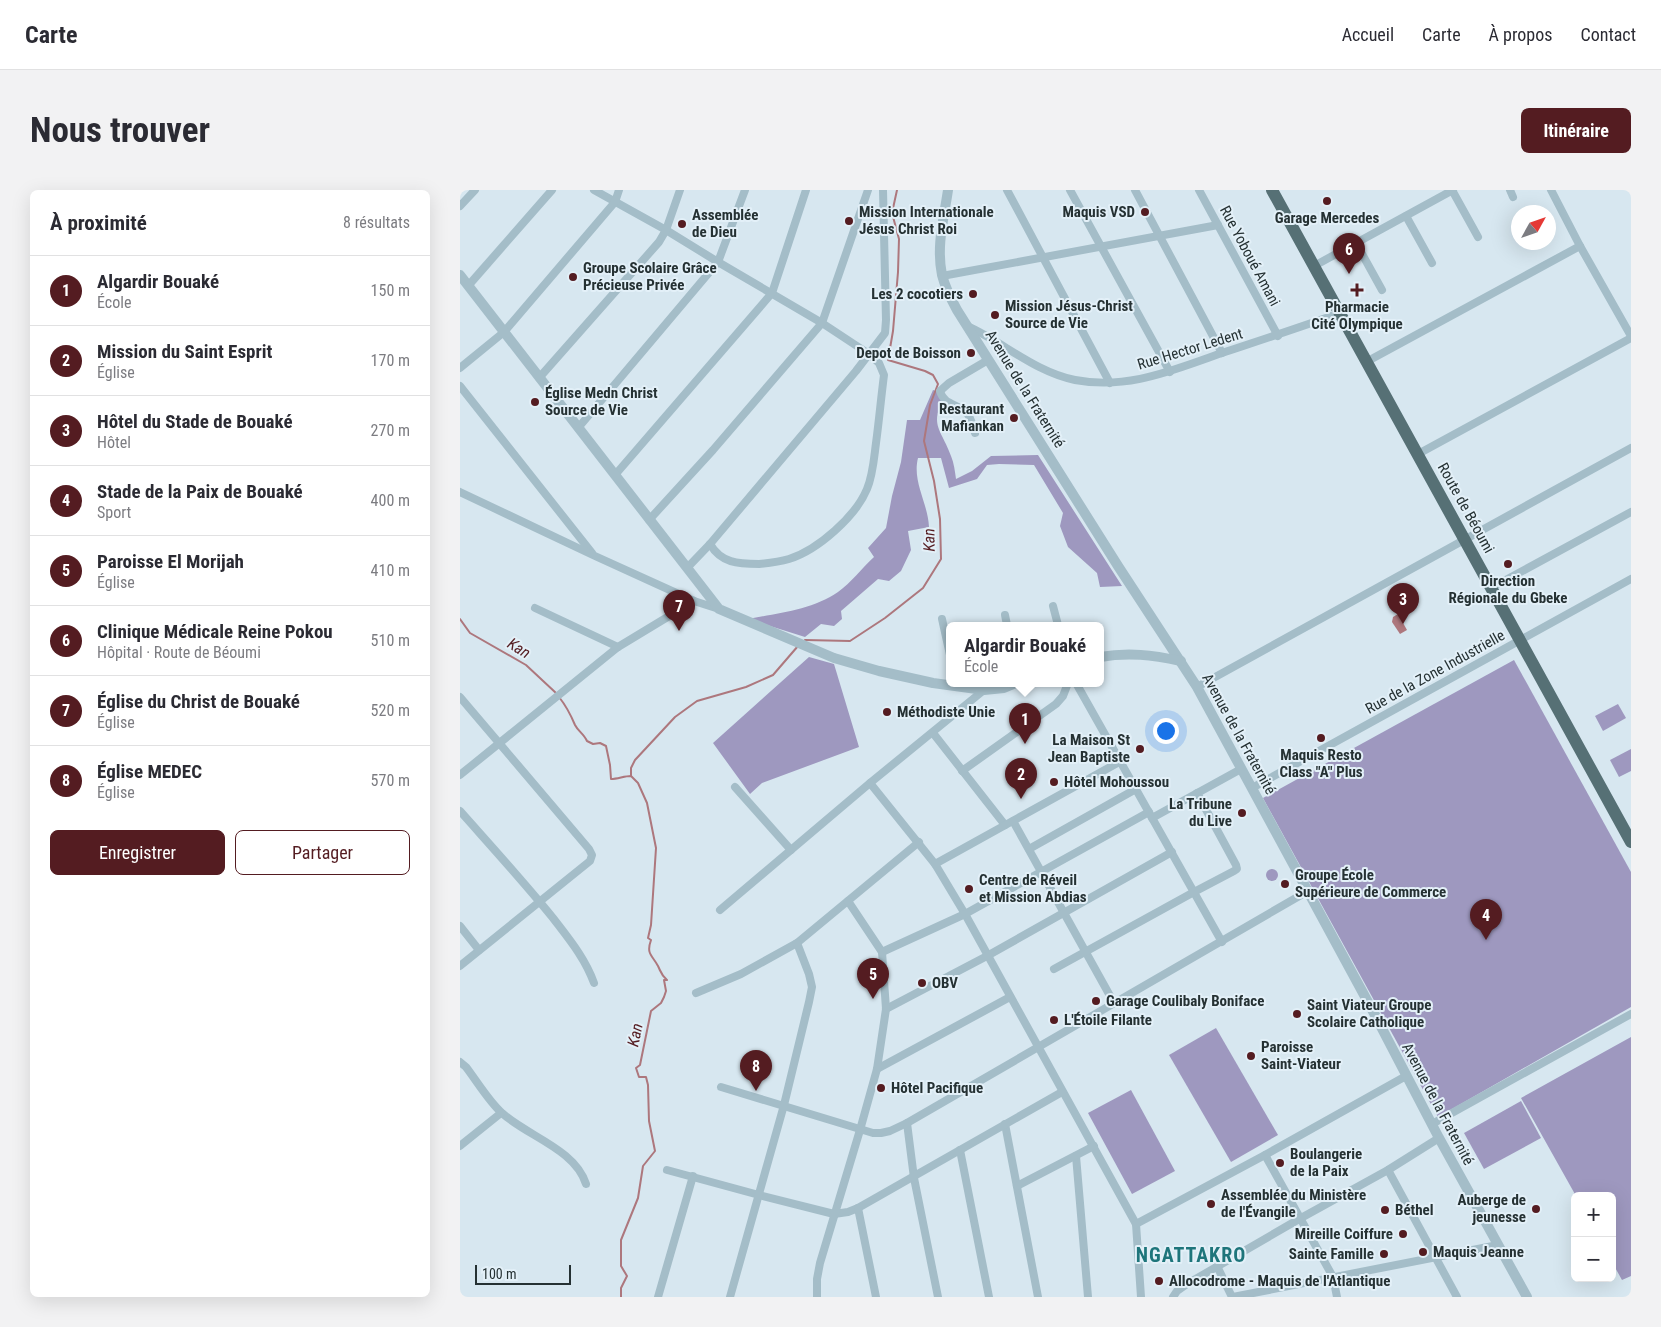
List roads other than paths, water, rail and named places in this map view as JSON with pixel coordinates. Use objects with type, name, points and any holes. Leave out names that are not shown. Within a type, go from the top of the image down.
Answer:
[{"type":"main road","name":"Route de Béoumi","points":[[1272,190],[1631,842]]},
{"type":"street","points":[[460,206],[475,190]]},
{"type":"street","points":[[468,286],[552,190]]},
{"type":"street","points":[[594,190],[666,230],[822,323],[869,354],[878,363],[884,375],[872,471],[867,488],[861,500],[834,531],[811,548],[791,558],[775,563],[753,564],[726,561],[715,553],[710,544]]},
{"type":"street","points":[[460,368],[504,332],[615,202],[619,190]]},
{"type":"street","points":[[539,378],[659,242],[666,230],[680,190]]},
{"type":"street","points":[[578,428],[718,262],[745,190]]},
{"type":"street","points":[[615,475],[772,294],[806,190]]},
{"type":"street","points":[[649,520],[713,450],[822,323],[868,190]]},
{"type":"street","points":[[687,568],[710,544],[856,371],[885,333],[883,190]]},
{"type":"street","name":"Avenue de la Fraternité","points":[[948,190],[940,247],[942,276],[948,292],[988,360],[1197,687],[1439,1138],[1527,1297]]},
{"type":"street","points":[[1007,190],[1110,383]]},
{"type":"street","points":[[1070,190],[1170,372]]},
{"type":"street","points":[[1134,190],[1222,353]]},
{"type":"street","name":"Rue Yoboué Amani","points":[[1199,190],[1278,336]]},
{"type":"street","points":[[1314,266],[1452,190],[1478,237]]},
{"type":"street","points":[[1418,454],[1631,337],[1551,190]]},
{"type":"street","points":[[1406,216],[1432,263]]},
{"type":"street","points":[[942,276],[1218,225]]},
{"type":"street","points":[[1356,242],[1382,290]]},
{"type":"street","points":[[1366,362],[1580,246]]},
{"type":"street","points":[[460,275],[719,609]]},
{"type":"street","name":"Rue Hector Ledent","points":[[966,325],[1052,372],[1075,380],[1110,383],[1128,382],[1170,372],[1340,313]]},
{"type":"street","points":[[975,433],[966,412],[949,404],[942,398],[940,391],[949,383],[988,360]]},
{"type":"street","points":[[460,386],[595,556]]},
{"type":"street","points":[[1197,687],[1631,448]]},
{"type":"street","points":[[460,492],[595,556],[694,600],[834,658],[879,671],[946,683]]},
{"type":"street","points":[[1491,588],[1631,512]]},
{"type":"street","name":"Rue de la Zone Industrielle","points":[[1252,788],[1631,580]]},
{"type":"street","points":[[460,775],[618,647],[694,600]]},
{"type":"street","points":[[1053,606],[1057,622]]},
{"type":"street","points":[[535,608],[618,647]]},
{"type":"street","points":[[1005,615],[1006,622]]},
{"type":"street","points":[[942,619],[946,637]]},
{"type":"street","points":[[1104,656],[1138,653],[1181,661]]},
{"type":"street","points":[[968,687],[984,690],[1006,687]]},
{"type":"street","points":[[962,771],[1056,704],[1063,696],[1066,687]]},
{"type":"street","points":[[1078,687],[1222,942]]},
{"type":"street","points":[[720,910],[870,783],[984,690]]},
{"type":"street","points":[[460,697],[589,849],[592,855],[590,861],[460,966]]},
{"type":"street","points":[[933,733],[1005,826]]},
{"type":"street","points":[[936,864],[1120,761]]},
{"type":"street","points":[[882,952],[964,914],[1041,872],[1241,769]]},
{"type":"street","points":[[870,783],[936,864],[1136,1224],[1142,1297]]},
{"type":"street","points":[[735,787],[791,850]]},
{"type":"street","points":[[1028,849],[1136,789]]},
{"type":"street","points":[[1054,970],[1237,868],[1197,793]]},
{"type":"street","points":[[460,811],[540,902],[578,950],[588,967],[594,983]]},
{"type":"street","points":[[1013,821],[1114,1003]]},
{"type":"street","points":[[696,993],[741,974],[797,943],[919,842]]},
{"type":"street","points":[[886,1009],[986,956],[1172,852]]},
{"type":"street","points":[[721,1087],[860,1130],[881,1134],[907,1123],[1308,891]]},
{"type":"street","points":[[817,1297],[818,1271],[877,1069],[886,1009],[882,952],[848,900]]},
{"type":"street","points":[[460,926],[480,950]]},
{"type":"street","points":[[730,1297],[784,1105],[812,987],[797,943]]},
{"type":"street","points":[[877,1069],[1010,997]]},
{"type":"street","points":[[1432,1124],[1631,1014]]},
{"type":"street","points":[[460,1062],[501,1113],[577,1166],[584,1176],[586,1184]]},
{"type":"street","points":[[1136,1224],[1406,1076]]},
{"type":"street","points":[[667,1170],[834,1214],[848,1212],[914,1178],[1062,1092]]},
{"type":"street","points":[[460,1146],[501,1113]]},
{"type":"street","points":[[907,1123],[914,1178],[938,1297]]},
{"type":"street","points":[[1005,1124],[1038,1297]]},
{"type":"street","points":[[1173,1297],[1177,1291],[1217,1266],[1388,1170],[1439,1138]]},
{"type":"street","points":[[1017,1186],[1094,1146]]},
{"type":"street","points":[[960,1150],[989,1297]]},
{"type":"street","points":[[1264,1155],[1333,1277],[1337,1297]]},
{"type":"street","points":[[1076,1156],[1088,1297]]},
{"type":"street","points":[[1388,1170],[1457,1297]]},
{"type":"street","points":[[658,1297],[693,1176]]},
{"type":"street","points":[[858,1208],[876,1297]]},
{"type":"street","points":[[1217,1266],[1236,1297],[1498,1246]]},
{"type":"waterway","name":"Kan","points":[[805,640],[850,641],[885,618],[923,588],[941,559],[940,519],[934,481],[924,441],[930,405],[938,384],[933,375],[925,371],[888,360],[893,331],[898,272],[899,239],[892,213],[897,190]]},
{"type":"waterway","name":"Kan","points":[[460,619],[470,633],[526,665],[556,693]]},
{"type":"waterway","name":"Kan","points":[[631,776],[631,768],[635,760],[675,717],[697,701],[746,687],[773,675],[798,646]]},
{"type":"waterway","name":"Kan","points":[[559,697],[576,727],[587,741],[606,746],[611,779],[631,776],[638,783],[647,803],[656,848],[651,925],[648,938],[651,940],[650,954],[667,980],[664,980],[666,991],[661,1003],[651,1011],[640,1065],[636,1068],[639,1077],[646,1077],[648,1085],[649,1121],[655,1151],[643,1166],[638,1198],[621,1240],[621,1266],[627,1276],[621,1288],[621,1297]]},
{"type":"place","name":"Garage Mercedes","points":[[1327,201]]},
{"type":"place","name":"Maquis VSD","points":[[1145,212]]},
{"type":"place","name":"Mission Internationale Jésus Christ Roi","points":[[849,221]]},
{"type":"place","name":"Assemblée de Dieu","points":[[682,224]]},
{"type":"place","name":"Clinique Médicale Reine Pokou","points":[[1349,274]]},
{"type":"place","name":"Groupe Scolaire Grâce Précieuse Privée","points":[[573,277]]},
{"type":"place","name":"Pharmacie Cité Olympique","points":[[1357,290]]},
{"type":"place","name":"Les 2 cocotiers","points":[[973,294]]},
{"type":"place","name":"Mission Jésus-Christ Source de Vie","points":[[995,315]]},
{"type":"place","name":"Depot de Boisson","points":[[971,353]]},
{"type":"place","name":"Église Medn Christ Source de Vie","points":[[535,402]]},
{"type":"place","name":"Restaurant Mafiankan","points":[[1014,418]]},
{"type":"place","name":"Direction Régionale du Gbeke","points":[[1508,564]]},
{"type":"place","name":"Hôtel du Stade de Bouaké","points":[[1403,624]]},
{"type":"place","name":"Église du Christ de Bouaké","points":[[679,631]]},
{"type":"place","name":"Méthodiste Unie","points":[[887,712]]},
{"type":"place","name":"Maquis Resto Class \"A\" Plus","points":[[1321,738]]},
{"type":"place","name":"Algardir Bouaké","points":[[1025,744]]},
{"type":"place","name":"La Maison St Jean Baptiste","points":[[1140,749]]},
{"type":"place","name":"Hôtel Mohoussou","points":[[1054,782]]},
{"type":"place","name":"Mission du Saint Esprit","points":[[1021,799]]},
{"type":"place","name":"La Tribune du Live","points":[[1242,813]]},
{"type":"place","name":"Groupe École Supérieure de Commerce","points":[[1285,884]]},
{"type":"place","name":"Centre de Réveil et Mission Abdias","points":[[969,889]]},
{"type":"place","name":"Stade de la Paix de Bouaké","points":[[1486,940]]},
{"type":"place","name":"OBV","points":[[922,983]]},
{"type":"place","name":"Paroisse El Morijah","points":[[873,999]]},
{"type":"place","name":"Garage Coulibaly Boniface","points":[[1096,1001]]},
{"type":"place","name":"Saint Viateur Groupe Scolaire Catholique","points":[[1297,1014]]},
{"type":"place","name":"L'Étoile Filante","points":[[1054,1020]]},
{"type":"place","name":"Paroisse Saint-Viateur","points":[[1251,1056]]},
{"type":"place","name":"Hôtel Pacifique","points":[[881,1088]]},
{"type":"place","name":"Église MEDEC","points":[[756,1091]]},
{"type":"place","name":"Boulangerie de la Paix","points":[[1280,1163]]},
{"type":"place","name":"Assemblée du Ministère de l'Évangile","points":[[1211,1204]]},
{"type":"place","name":"Auberge de jeunesse","points":[[1536,1209]]},
{"type":"place","name":"Béthel","points":[[1385,1210]]},
{"type":"place","name":"Mireille Coiffure","points":[[1403,1234]]},
{"type":"place","name":"Maquis Jeanne","points":[[1423,1252]]},
{"type":"place","name":"Sainte Famille","points":[[1384,1254]]},
{"type":"place","name":"Allocodrome - Maquis de l'Atlantique","points":[[1159,1281]]},
{"type":"district","name":"NGATTAKRO","points":[[1191,1255]]}]
